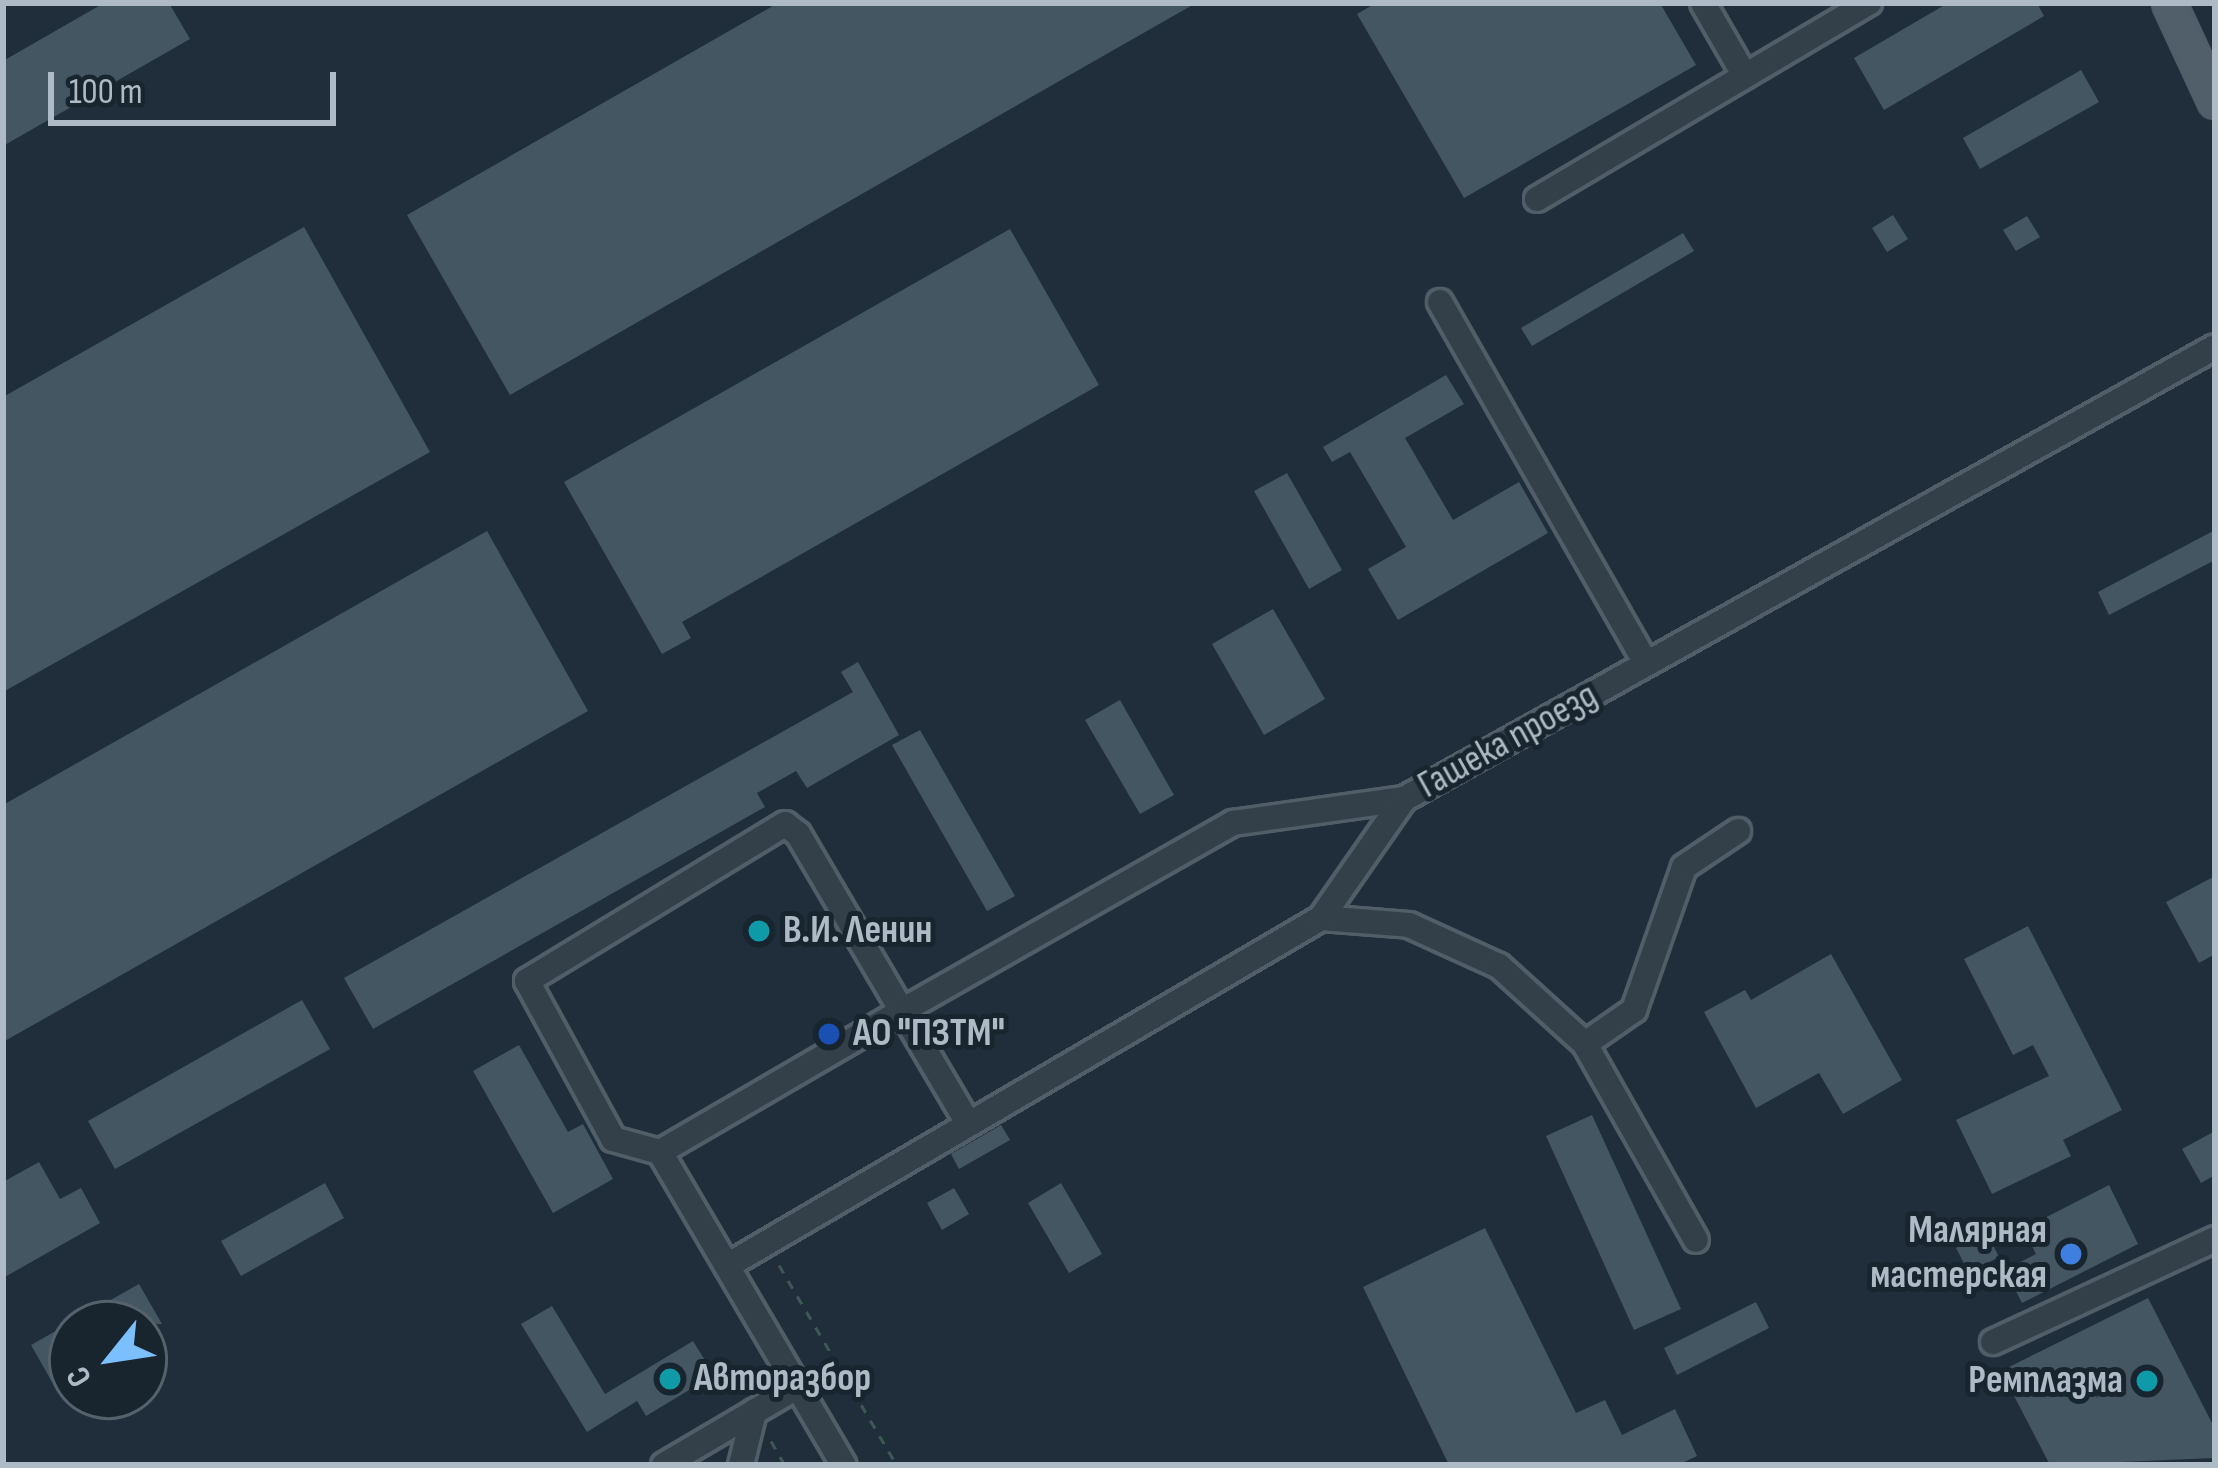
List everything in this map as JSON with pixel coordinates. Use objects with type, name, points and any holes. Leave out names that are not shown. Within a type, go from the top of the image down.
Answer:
[{"type":"main road","points":[[2169,3],[2215,102]]},
{"type":"street","points":[[1703,3],[1745,76]]},
{"type":"street","points":[[1537,199],[1869,3]]},
{"type":"street","points":[[1439,302],[1646,663]]},
{"type":"street","name":"Гашека проезд","points":[[659,1152],[1233,823],[1404,799],[2215,347]]},
{"type":"street","points":[[727,1266],[1321,918],[1404,799]]},
{"type":"street","points":[[844,1465],[659,1152],[613,1139],[527,981],[768,828],[798,834],[968,1123]]},
{"type":"street","points":[[1585,1044],[1634,1010],[1684,867],[1738,830]]},
{"type":"street","points":[[1321,918],[1409,925],[1467,946],[1585,1044],[1696,1240]]},
{"type":"street","points":[[1994,1342],[2215,1239]]},
{"type":"street","points":[[664,1465],[798,1387]]},
{"type":"street","points":[[741,1465],[754,1412]]},
{"type":"path","points":[[766,1242],[896,1465]]},
{"type":"building","points":[[104,3],[169,3],[190,39],[3,146],[3,61]]},
{"type":"building","points":[[778,3],[1196,3],[510,395],[407,215]]},
{"type":"building","points":[[1376,3],[1660,3],[1696,65],[1464,198],[1357,14]]},
{"type":"building","points":[[1948,3],[2037,3],[2044,16],[1884,110],[1854,58]]},
{"type":"building","points":[[2081,70],[2099,102],[1980,169],[1963,138]]},
{"type":"building","points":[[1893,215],[1908,239],[1887,252],[1872,228]]},
{"type":"building","points":[[2027,216],[2040,237],[2016,251],[2003,230]]},
{"type":"building","points":[[304,227],[430,452],[3,692],[3,397]]},
{"type":"building","points":[[1010,229],[1099,385],[682,622],[691,638],[662,654],[564,482]]},
{"type":"building","points":[[1683,233],[1694,251],[1532,346],[1521,328]]},
{"type":"building","points":[[1446,375],[1464,404],[1405,438],[1453,520],[1519,482],[1548,533],[1398,620],[1368,569],[1406,547],[1350,452],[1332,462],[1323,447]]},
{"type":"building","points":[[1287,473],[1342,570],[1309,589],[1254,491]]},
{"type":"building","points":[[2215,530],[2215,560],[2109,615],[2098,592]]},
{"type":"building","points":[[487,531],[588,711],[3,1042],[3,805]]},
{"type":"building","points":[[1273,609],[1325,699],[1264,735],[1212,644]]},
{"type":"building","points":[[858,662],[899,735],[807,788],[796,771],[757,793],[765,807],[373,1029],[344,978],[853,692],[841,672]]},
{"type":"building","points":[[1120,700],[1174,795],[1140,814],[1085,720]]},
{"type":"building","points":[[920,730],[1015,896],[987,911],[892,745]]},
{"type":"building","points":[[2215,876],[2215,954],[2199,963],[2166,902]]},
{"type":"building","points":[[2028,926],[2122,1110],[2063,1140],[2071,1156],[1992,1194],[1956,1120],[2049,1076],[2033,1045],[2013,1055],[1964,959]]},
{"type":"building","points":[[1831,954],[1902,1080],[1843,1114],[1819,1073],[1756,1108],[1704,1012],[1745,990],[1751,1000]]},
{"type":"building","points":[[302,1000],[330,1049],[115,1169],[88,1121]]},
{"type":"building","points":[[519,1045],[568,1132],[583,1124],[613,1179],[553,1213],[473,1071]]},
{"type":"building","points":[[1592,1115],[1681,1309],[1634,1330],[1546,1136]]},
{"type":"building","points":[[1001,1125],[1010,1140],[959,1169],[951,1154]]},
{"type":"building","points":[[2215,1131],[2215,1175],[2201,1183],[2182,1149]]},
{"type":"building","points":[[39,1162],[60,1199],[81,1188],[100,1223],[3,1278],[3,1182]]},
{"type":"building","points":[[325,1183],[344,1218],[241,1276],[221,1241]]},
{"type":"building","points":[[1061,1183],[1102,1254],[1069,1273],[1028,1203]]},
{"type":"building","points":[[2109,1185],[2138,1244],[2022,1303],[2005,1270],[2036,1254],[2023,1229]]},
{"type":"building","points":[[954,1188],[969,1214],[942,1230],[927,1203]]},
{"type":"building","points":[[1485,1228],[1576,1413],[1605,1400],[1622,1435],[1675,1409],[1697,1456],[1678,1465],[1449,1465],[1363,1287]]},
{"type":"building","points":[[1987,1233],[1999,1257],[1969,1273],[1956,1248]]},
{"type":"building","points":[[139,1284],[148,1300],[111,1300]]},
{"type":"building","points":[[2148,1298],[2215,1429],[2215,1458],[2050,1465],[2001,1371]]},
{"type":"building","points":[[1756,1302],[1769,1328],[1677,1375],[1664,1348]]},
{"type":"building","points":[[552,1306],[605,1394],[693,1341],[714,1375],[646,1416],[637,1401],[587,1432],[521,1324]]},
{"type":"building","points":[[48,1335],[48,1375],[31,1345]]},
{"type":"place","name":"В.И. Ленин","points":[[759,931]]},
{"type":"place","name":"АО \"ПЗТМ\"","points":[[829,1034]]},
{"type":"place","name":"Малярная мастерская","points":[[2071,1254]]},
{"type":"place","name":"Авторазбор","points":[[670,1379]]},
{"type":"place","name":"Ремплазма","points":[[2147,1381]]}]
